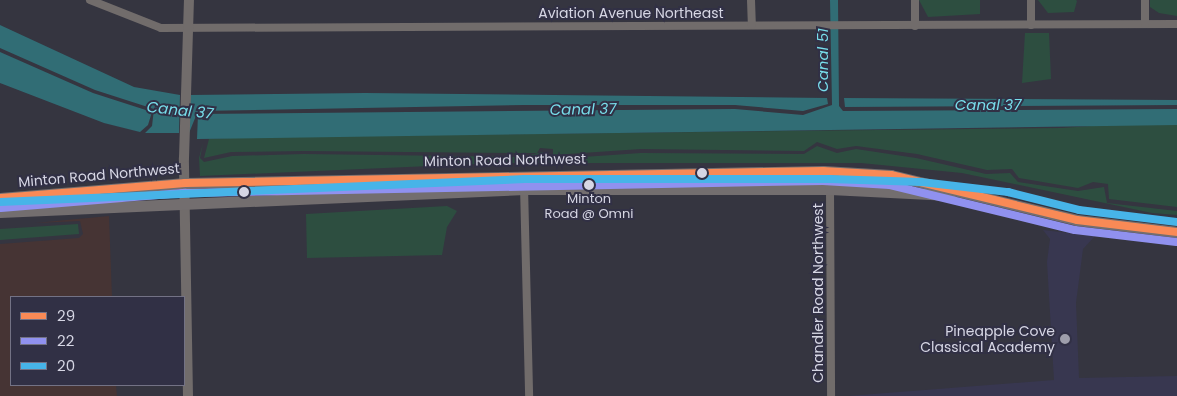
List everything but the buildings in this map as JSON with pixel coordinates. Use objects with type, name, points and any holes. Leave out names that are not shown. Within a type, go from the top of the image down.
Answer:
[{"type":"main road","name":"Minton Road Northwest","points":[[0,198],[185,182],[524,173],[891,175],[1077,220],[1177,232]]},
{"type":"main road","name":"Minton Road Northwest","points":[[0,212],[185,202],[524,189],[830,189],[921,192],[1007,202]]},
{"type":"street","name":"Aviation Avenue Northeast","points":[[90,0],[145,24],[189,28],[1177,24]]},
{"type":"street","points":[[188,396],[184,158],[189,0]]},
{"type":"street","points":[[751,0],[752,25]]},
{"type":"street","points":[[915,0],[915,26]]},
{"type":"street","points":[[1031,0],[1031,25]]},
{"type":"street","points":[[1145,0],[1145,24]]},
{"type":"street","points":[[524,173],[529,396]]},
{"type":"street","name":"Chandler Road Northwest","points":[[830,189],[831,396]]},
{"type":"shaded area","points":[[109,216],[112,296],[10,296],[10,386],[116,386],[117,396],[0,396],[0,244],[79,238],[83,234],[80,221],[35,223]]},
{"type":"shaded area","name":"Pineapple Cove Classical Academy","points":[[1043,230],[1095,236],[1083,249],[1076,303],[1079,378],[1177,376],[1177,396],[848,396],[1054,380],[1047,262],[1050,239]]},
{"type":"green space","points":[[919,0],[980,0],[980,14],[928,17]]},
{"type":"green space","points":[[1038,0],[1077,1],[1074,12],[1048,13]]},
{"type":"green space","points":[[1150,0],[1177,0],[1177,16],[1159,13],[1150,7]]},
{"type":"green space","points":[[1025,33],[1049,33],[1051,79],[1022,83]]},
{"type":"green space","points":[[1122,124],[1177,125],[1177,207],[1109,199],[1108,184],[1093,182],[1078,188],[1019,178],[1012,169],[987,170],[917,154],[856,146],[837,149],[817,142],[804,151],[641,149],[553,155],[553,149],[540,148],[537,153],[231,152],[204,158],[209,139],[250,137],[1061,128]]},
{"type":"green space","points":[[203,143],[200,158],[204,162],[232,156],[304,154],[522,157],[542,152],[554,159],[641,153],[804,154],[817,146],[837,153],[856,149],[916,158],[986,174],[1010,173],[1018,182],[1078,191],[1104,187],[1107,203],[1177,211],[1177,215],[1152,213],[962,173],[861,163],[498,163],[200,176],[199,158]]},
{"type":"green space","points":[[447,206],[457,211],[447,227],[442,255],[307,258],[306,214]]},
{"type":"green space","points":[[78,224],[79,234],[0,240],[0,229]]},
{"type":"water","points":[[830,0],[838,0],[839,106],[843,111],[1177,109],[1177,125],[197,139],[198,114],[735,109],[803,115],[832,105]]},
{"type":"water","points":[[0,25],[134,87],[180,95],[179,133],[145,133],[152,126],[154,109],[95,90],[0,48]]},
{"type":"water","points":[[0,52],[93,93],[152,112],[148,125],[140,132],[104,123],[0,83]]},
{"type":"water","points":[[365,93],[827,98],[828,104],[803,111],[735,105],[524,105],[198,111],[189,133],[190,95]]},
{"type":"water","name":"Canal 37","points":[[844,98],[1177,100],[1177,105],[845,107]]},
{"type":"transit line","name":"29","points":[[0,198],[185,183],[823,171],[891,175],[1077,220],[1177,232]]},
{"type":"transit line","name":"20","points":[[0,202],[524,179],[830,179],[921,182],[1008,192],[1079,210],[1177,222]]},
{"type":"transit line","name":"22","points":[[1,208],[185,193],[823,181],[890,185],[1075,230],[1176,242]]},
{"type":"place","name":"Minton Road @ Omni","points":[[589,185]]},
{"type":"place","name":"Pineapple Cove Classical Academy","points":[[1065,339]]},
{"type":"water label","name":"Canal 51","points":[[823,60]]}]
